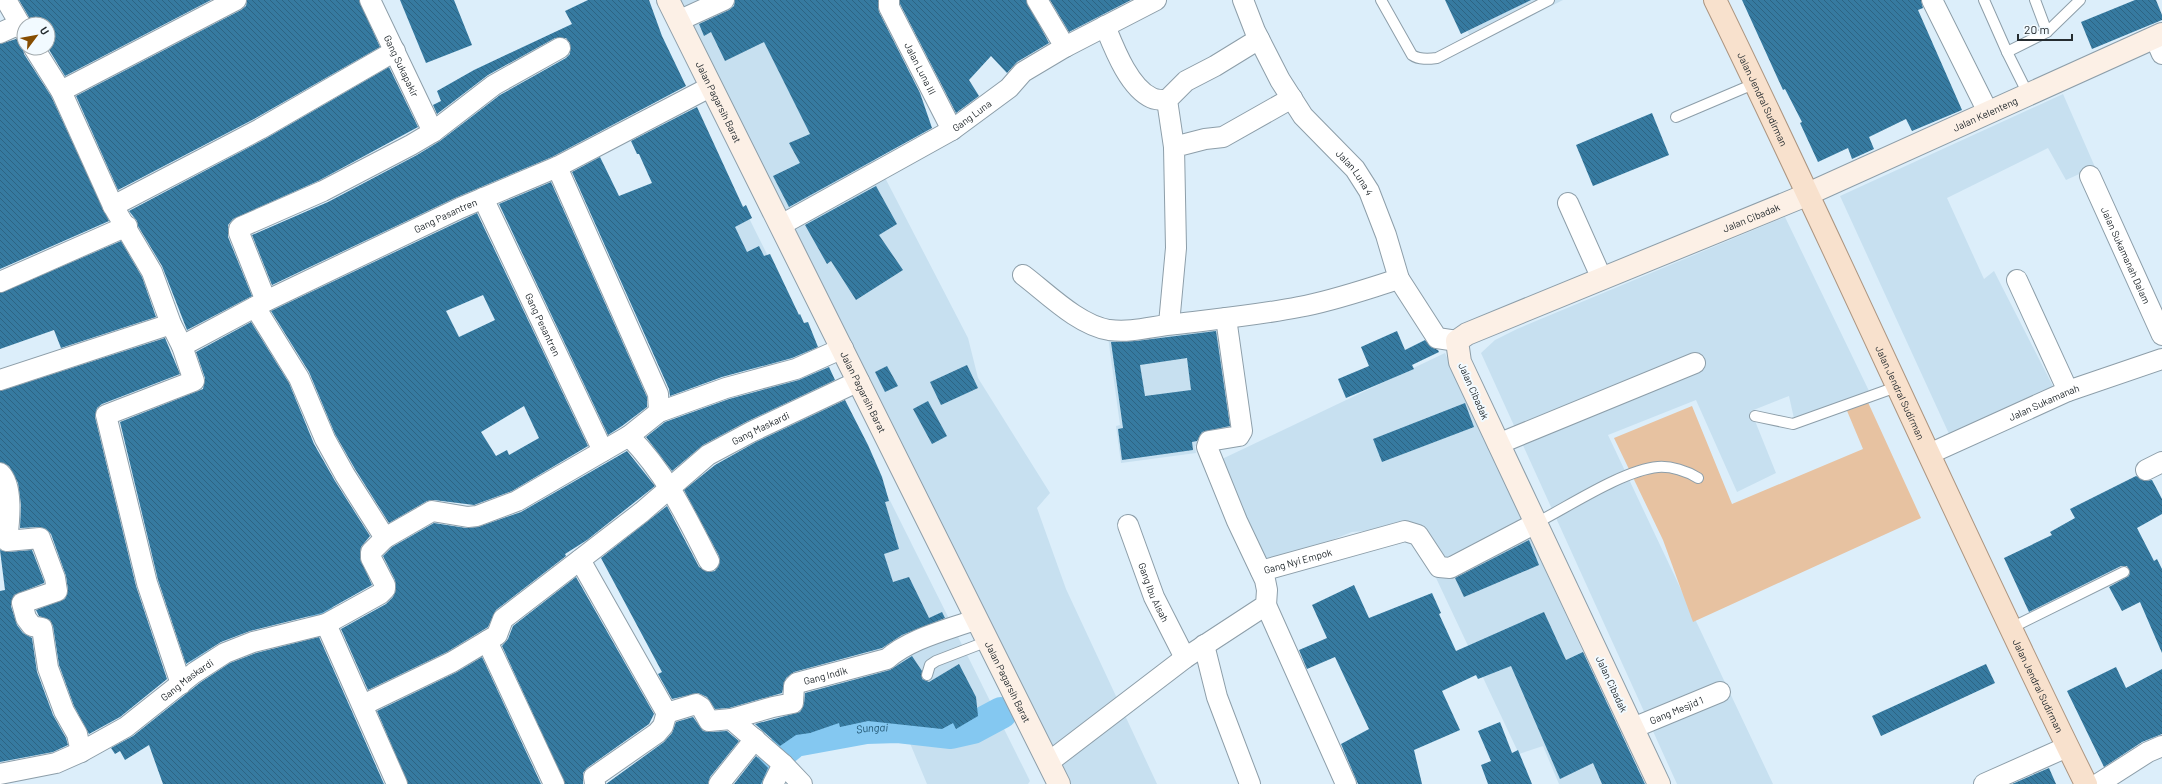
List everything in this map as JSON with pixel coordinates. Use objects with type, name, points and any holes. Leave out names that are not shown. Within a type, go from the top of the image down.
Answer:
[{"type":"main road","name":"Jalan Jendral Sudirman","points":[[1716,0],[2011,628],[2086,784]]},
{"type":"street","points":[[6,0],[16,18]]},
{"type":"street","points":[[61,91],[236,0]]},
{"type":"street","name":"Gang Sukapakir","points":[[370,0],[433,132]]},
{"type":"street","name":"Jalan Pagarsih Barat","points":[[668,0],[710,87],[859,381],[1058,784]]},
{"type":"street","points":[[678,21],[724,0]]},
{"type":"street","points":[[1038,0],[1065,47]]},
{"type":"street","name":"Gang Luna","points":[[781,225],[952,130],[1009,88],[1023,72],[1065,47],[1156,0]]},
{"type":"street","name":"Jalan Luna 4","points":[[1243,0],[1259,39],[1303,116],[1355,169],[1369,191],[1386,236],[1399,279],[1437,338],[1457,342]]},
{"type":"street","points":[[1932,0],[1988,112]]},
{"type":"street","name":"Jalan Luna III","points":[[889,3],[952,130]]},
{"type":"street","points":[[1105,26],[1118,57],[1130,78],[1152,98],[1167,100]]},
{"type":"street","points":[[0,34],[16,30]]},
{"type":"street","points":[[1167,100],[1186,81],[1215,66],[1259,39]]},
{"type":"street","name":"Jalan Kelenteng","points":[[1808,194],[2028,94],[2160,42]]},
{"type":"street","points":[[560,48],[494,85],[433,132],[323,191],[239,230],[260,304],[299,378],[326,439],[385,538],[432,511],[468,517],[476,516],[517,501],[629,436],[659,412],[726,388],[796,369],[842,348]]},
{"type":"street","points":[[113,206],[260,128],[395,51]]},
{"type":"street","points":[[39,56],[61,91],[113,206],[152,272],[171,324],[182,346],[194,381],[106,415],[147,583],[181,684]]},
{"type":"street","name":"Gang Pasantren","points":[[182,346],[260,304],[483,198],[557,167],[710,87]]},
{"type":"street","points":[[1174,147],[1205,139],[1223,138],[1292,98]]},
{"type":"street","points":[[1167,100],[1174,147],[1176,248],[1169,324]]},
{"type":"street","points":[[557,167],[658,394],[659,412]]},
{"type":"street","name":"Jalan Sukamanah Dalam","points":[[2090,176],[2162,335]]},
{"type":"street","name":"Jalan Cibadak","points":[[1659,784],[1460,362],[1457,342],[1467,334],[1808,194]]},
{"type":"street","name":"Gang Pesantren","points":[[483,198],[603,451]]},
{"type":"street","points":[[1568,203],[1602,279]]},
{"type":"street","points":[[0,282],[126,226]]},
{"type":"street","points":[[1023,275],[1067,309],[1096,326],[1109,330],[1144,330],[1169,324],[1226,318],[1300,307],[1399,279]]},
{"type":"street","points":[[2016,280],[2068,391]]},
{"type":"street","points":[[1226,318],[1242,431],[1238,436],[1209,441],[1207,447],[1237,521],[1261,570]]},
{"type":"street","points":[[0,380],[171,324]]},
{"type":"street","name":"Jalan Sukamanah","points":[[1929,454],[2068,391],[2162,359]]},
{"type":"street","points":[[1498,444],[1695,363]]},
{"type":"street","name":"Gang Maskardi","points":[[363,705],[452,662],[499,633],[503,619],[671,488],[708,455],[751,432],[859,381]]},
{"type":"street","points":[[629,436],[652,461],[671,488],[709,561]]},
{"type":"street","points":[[0,474],[3,476],[8,495],[10,517],[7,541],[40,538],[55,578],[57,591],[22,602],[26,618],[32,626],[42,628],[48,668],[64,711],[77,734],[81,752]]},
{"type":"street","name":"Gang Nyi Empok","points":[[1266,605],[1267,590],[1261,570],[1405,531],[1418,535],[1439,567],[1450,568],[1536,524]]},
{"type":"street","name":"Gang Ibu Aisah","points":[[1128,525],[1154,597],[1185,658]]},
{"type":"street","name":"Gang Maskardi","points":[[0,774],[56,763],[81,752],[126,727],[181,684],[225,653],[253,642],[326,624],[380,594],[385,589],[385,585],[371,558],[371,552],[385,538]]},
{"type":"street","points":[[580,560],[665,719]]},
{"type":"street","points":[[1048,762],[1185,658],[1266,605],[1346,784]]},
{"type":"street","name":"Gang Indik","points":[[731,719],[793,703],[794,686],[797,683],[887,659],[896,651],[918,641],[977,619]]},
{"type":"street","points":[[326,624],[397,784]]},
{"type":"street","points":[[487,641],[554,784]]},
{"type":"street","points":[[1204,645],[1217,697],[1250,784]]},
{"type":"street","name":"Gang Mesjid 1","points":[[1633,728],[1720,692]]},
{"type":"street","points":[[595,784],[594,777],[657,732],[665,719],[696,704],[702,707],[709,721],[731,719],[778,760],[802,784]]},
{"type":"street","points":[[719,784],[755,739]]},
{"type":"street","points":[[2098,784],[2148,752],[2162,746]]},
{"type":"street","points":[[1984,784],[2068,747]]},
{"type":"street","points":[[773,784],[778,760]]},
{"type":"lane","points":[[1381,0],[1412,54],[1415,57],[1430,59],[1437,58],[1549,0]]},
{"type":"lane","points":[[1984,0],[2007,52],[2028,94]]},
{"type":"lane","points":[[2036,0],[2047,32]]},
{"type":"lane","points":[[2007,52],[2047,32],[2080,0]]},
{"type":"lane","points":[[1676,117],[1756,83]]},
{"type":"lane","points":[[1755,416],[1793,424],[1898,386]]},
{"type":"lane","points":[[1536,524],[1634,472],[1658,467],[1690,473],[1698,478]]},
{"type":"lane","points":[[2011,628],[2124,572]]},
{"type":"lane","points":[[927,674],[930,665],[936,661],[988,641]]},
{"type":"shaded area","points":[[679,0],[793,0],[968,338],[978,378],[1050,493],[1037,508],[1066,589],[1157,784],[1064,784]]},
{"type":"shaded area","points":[[1453,0],[1563,0],[1474,45]]},
{"type":"shaded area","points":[[2063,94],[2095,167],[2066,180],[2048,148],[1947,198],[1984,279],[1994,271],[2058,396],[1985,418],[1950,436],[1840,196]]},
{"type":"shaded area","points":[[723,166],[1030,781],[1028,784],[927,784],[872,652],[816,645],[755,450],[762,394],[725,286]]},
{"type":"shaded area","points":[[1785,217],[1869,391],[1795,423],[1789,396],[1751,411],[1776,473],[1737,492],[1696,400],[1608,435],[1773,784],[1677,784],[1481,353],[1495,340],[1517,329]]},
{"type":"shaded area","points":[[1222,322],[1235,439],[1195,446],[1196,453],[1121,463],[1116,426],[1120,425],[1108,337]]},
{"type":"shaded area","points":[[1445,353],[1644,784],[1559,784],[1543,746],[1519,754],[1412,527],[1352,532],[1264,567],[1222,459]]},
{"type":"shaded area","points":[[1866,398],[1921,518],[1693,622],[1663,540],[1614,438],[1692,406],[1732,504],[1863,449],[1845,406]]},
{"type":"building","points":[[19,0],[211,0],[65,76],[53,56],[56,56],[56,16],[28,16]]},
{"type":"building","points":[[247,0],[359,0],[380,47],[254,119],[118,190],[76,96],[241,10],[246,6]]},
{"type":"building","points":[[400,0],[454,0],[472,45],[426,63]]},
{"type":"building","points":[[588,0],[649,0],[662,36],[686,86],[552,157],[455,198],[272,285],[252,235],[328,202],[417,155],[440,141],[500,95],[566,58],[570,54],[570,43],[566,38],[555,38],[488,75],[437,114],[433,105],[441,101],[437,91],[474,70],[572,24],[565,11]]},
{"type":"building","points":[[735,0],[878,0],[879,12],[920,93],[932,128],[789,207],[773,176],[800,163],[789,143],[810,134],[764,42],[725,61],[711,32],[704,36],[699,24],[729,10],[734,6]]},
{"type":"building","points":[[900,0],[1026,0],[1049,43],[1017,62],[1007,73],[991,56],[969,80],[979,96],[956,113],[900,4]]},
{"type":"building","points":[[1050,0],[1131,0],[1069,32]]},
{"type":"building","points":[[1445,0],[1531,0],[1461,34]]},
{"type":"building","points":[[1742,0],[1921,0],[1923,8],[1918,10],[1962,110],[1912,131],[1906,119],[1869,137],[1874,149],[1852,159],[1848,148],[1818,162],[1800,123],[1802,122],[1785,89],[1783,90]]},
{"type":"building","points":[[2135,0],[2156,0],[2162,15],[2162,20],[2092,49],[2081,22]]},
{"type":"building","points":[[16,39],[16,56],[25,56],[51,96],[109,221],[0,269],[0,44]]},
{"type":"building","points":[[389,67],[418,127],[318,181],[233,219],[228,225],[228,237],[252,296],[187,330],[162,266],[138,226],[137,221],[129,211],[265,139]]},
{"type":"building","points":[[697,107],[743,207],[746,205],[752,218],[735,227],[747,252],[759,246],[764,256],[770,254],[799,315],[800,314],[804,323],[808,322],[818,347],[792,358],[722,377],[670,396],[669,389],[572,172],[600,157],[619,196],[652,183],[639,154],[637,154],[631,141]]},
{"type":"building","points":[[1652,113],[1669,155],[1593,186],[1576,145]]},
{"type":"building","points":[[551,182],[647,397],[647,407],[608,435],[499,204]]},
{"type":"building","points":[[876,186],[897,224],[879,235],[903,270],[856,300],[831,261],[827,264],[805,225]]},
{"type":"building","points":[[477,213],[588,446],[512,491],[474,505],[434,500],[427,501],[389,523],[335,434],[309,372],[271,311]],"holes":[[[483,295],[495,320],[459,337],[446,311]],[[524,406],[539,438],[509,455],[507,450],[496,456],[481,432]]]},
{"type":"building","points":[[121,241],[142,277],[156,317],[61,348],[54,330],[0,349],[0,293]]},
{"type":"building","points":[[251,322],[289,383],[314,444],[335,481],[370,536],[361,547],[360,558],[372,585],[322,613],[250,631],[221,642],[186,664],[158,580],[120,422],[203,389],[205,378],[196,352]]},
{"type":"building","points":[[1216,331],[1230,426],[1202,432],[1197,441],[1192,442],[1193,450],[1122,460],[1118,429],[1123,428],[1111,342],[1136,341]],"holes":[[[1187,358],[1191,390],[1145,396],[1140,365]]]},
{"type":"building","points":[[1397,331],[1405,350],[1425,340],[1431,347],[1439,352],[1412,365],[1414,369],[1346,398],[1338,379],[1369,366],[1361,347]]},
{"type":"building","points":[[165,338],[180,374],[102,404],[97,408],[95,417],[136,586],[167,679],[120,717],[89,734],[74,706],[59,665],[53,626],[50,620],[39,616],[36,610],[65,599],[68,590],[66,576],[51,534],[46,529],[39,527],[20,528],[21,505],[18,483],[9,466],[0,462],[0,391]]},
{"type":"building","points":[[967,365],[978,388],[941,405],[930,382]]},
{"type":"building","points":[[887,366],[898,386],[885,392],[875,372]]},
{"type":"building","points":[[829,367],[835,380],[746,422],[703,445],[672,471],[646,437],[665,422],[729,399],[799,380]]},
{"type":"building","points":[[845,400],[868,445],[882,477],[889,501],[885,502],[899,549],[884,554],[893,582],[909,577],[929,618],[942,612],[945,618],[902,635],[882,648],[794,672],[786,678],[782,693],[729,708],[715,709],[707,697],[698,693],[672,699],[658,674],[662,672],[601,558],[667,506],[699,567],[708,572],[715,571],[720,562],[719,556],[684,490],[715,465],[756,442]]},
{"type":"building","points":[[928,401],[947,436],[932,444],[913,409]]},
{"type":"building","points":[[1465,403],[1474,427],[1382,462],[1373,439]]},
{"type":"building","points":[[627,451],[655,486],[587,540],[565,554],[566,556],[496,610],[488,627],[447,652],[368,690],[341,629],[386,604],[393,597],[396,589],[395,580],[383,556],[392,547],[434,523],[466,528],[478,527],[521,512]]},
{"type":"building","points":[[2136,476],[2145,481],[2152,480],[2162,499],[2162,514],[2137,528],[2154,561],[2157,559],[2162,569],[2162,653],[2140,602],[2122,611],[2109,587],[2129,576],[2130,572],[2127,566],[2121,566],[2029,612],[2004,558],[2052,535],[2050,532],[2075,518],[2070,509]]},
{"type":"building","points":[[1529,540],[1539,565],[1464,597],[1455,578]]},
{"type":"building","points":[[0,550],[8,552],[32,550],[44,581],[44,583],[14,595],[11,606],[17,625],[23,633],[32,638],[37,672],[53,715],[66,738],[68,745],[53,752],[0,762],[0,591],[5,590]]},
{"type":"building","points":[[576,577],[654,714],[649,724],[587,768],[583,773],[583,784],[565,784],[502,646],[508,639],[513,626]]},
{"type":"building","points":[[1354,585],[1369,618],[1432,593],[1441,613],[1439,614],[1456,651],[1544,612],[1566,660],[1583,652],[1645,784],[1602,784],[1593,763],[1560,779],[1511,666],[1478,679],[1476,675],[1442,691],[1460,730],[1414,750],[1422,784],[1358,784],[1341,744],[1369,729],[1335,657],[1307,669],[1299,650],[1327,638],[1312,605]]},
{"type":"building","points":[[319,637],[384,784],[163,784],[149,745],[125,760],[120,751],[115,754],[111,748],[133,736],[201,682],[230,663],[256,653]]},
{"type":"building","points":[[912,656],[922,671],[922,679],[929,682],[959,664],[976,697],[978,716],[956,729],[953,723],[942,729],[868,721],[840,727],[839,723],[810,733],[796,735],[780,746],[755,724],[800,712],[804,704],[805,693],[890,670]]},
{"type":"building","points":[[482,657],[541,784],[408,784],[377,711],[457,672]]},
{"type":"building","points":[[1986,664],[1995,683],[1881,736],[1872,716]]},
{"type":"building","points":[[2116,667],[2126,688],[2162,669],[2162,734],[2142,742],[2104,767],[2067,691]]},
{"type":"building","points":[[693,717],[703,731],[727,731],[739,741],[710,777],[708,784],[606,784],[664,742],[672,733],[676,722]]},
{"type":"building","points":[[1500,722],[1512,753],[1518,750],[1532,784],[1488,784],[1481,765],[1491,761],[1478,731]]},
{"type":"building","points":[[756,756],[768,768],[761,784],[734,784]]},
{"type":"building","points":[[2049,768],[2056,784],[2012,784]]},
{"type":"waterway","points":[[312,618],[332,610]]},
{"type":"waterway","points":[[193,663],[211,652]]},
{"type":"waterway","name":"Sungai","points":[[763,784],[771,770],[773,763],[780,753],[795,741],[866,728],[898,727],[951,733],[973,728],[1001,713]]}]
